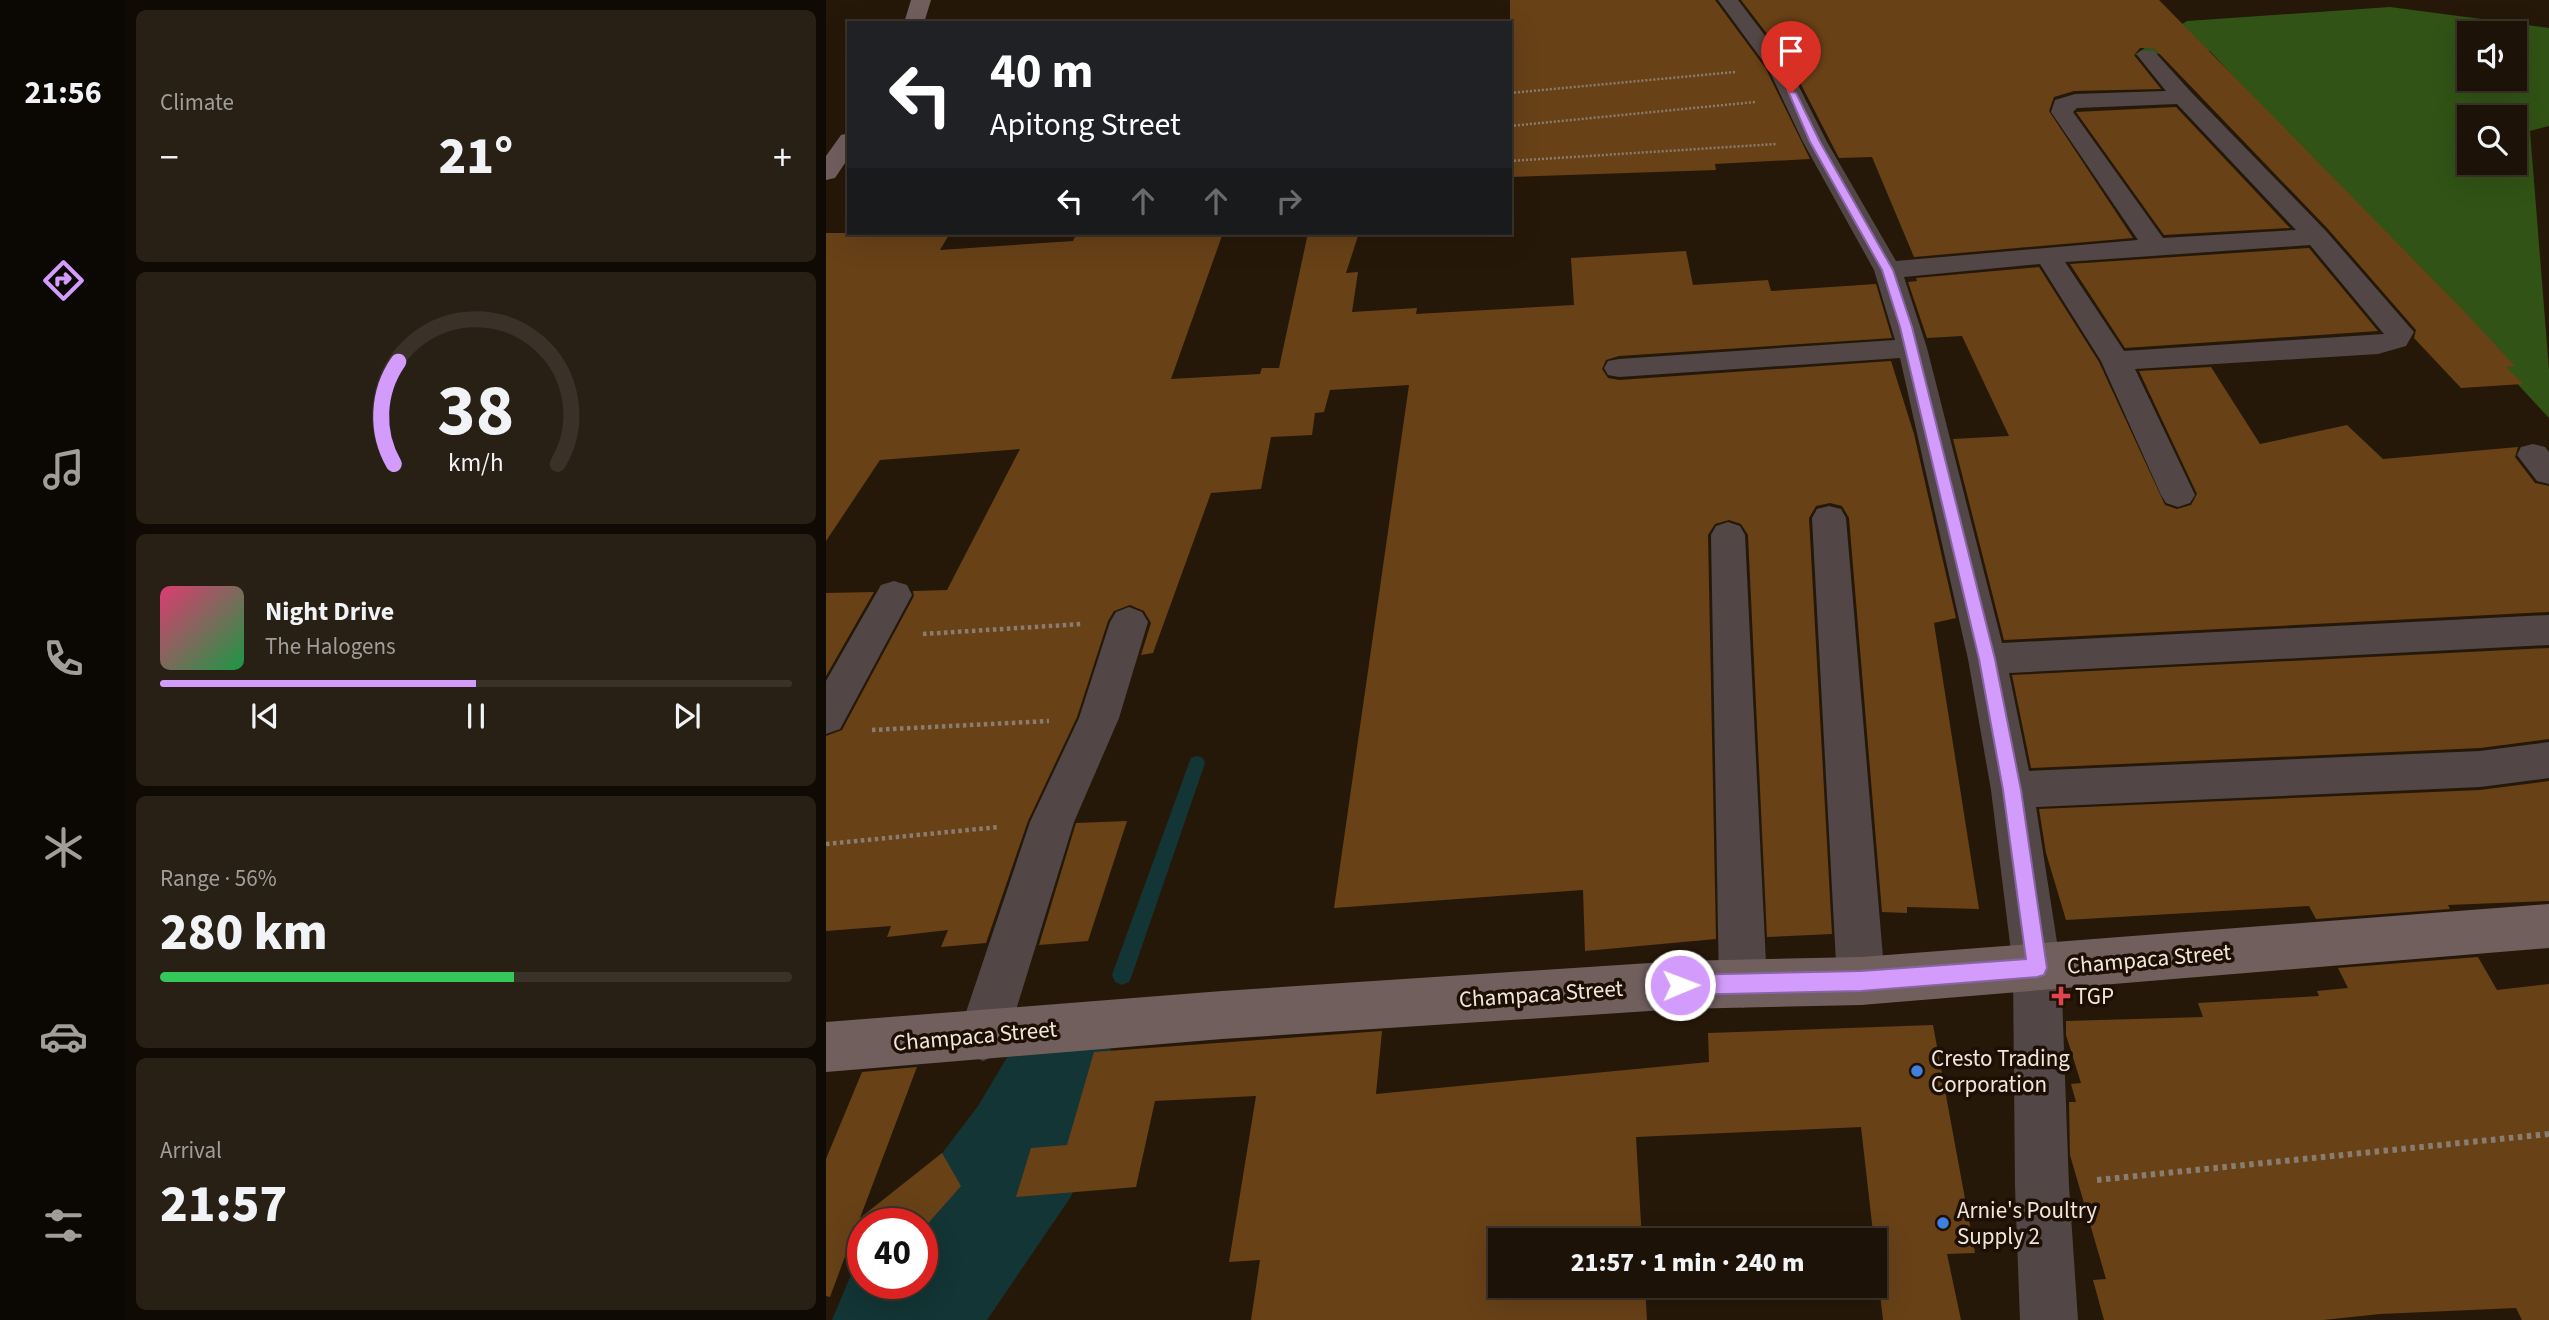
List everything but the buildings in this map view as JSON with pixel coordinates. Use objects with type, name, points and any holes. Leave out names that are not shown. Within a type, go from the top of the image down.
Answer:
[{"type":"street","points":[[915,21],[921,0]]},
{"type":"street","points":[[1728,0],[1778,68],[1815,142],[1888,270],[1912,348],[1987,659],[2012,790],[2037,968],[2042,1186],[2049,1320]]},
{"type":"street","points":[[2116,360],[2378,345],[2396,340],[2400,332],[2317,237],[2183,97],[2147,55]]},
{"type":"street","points":[[2156,246],[2062,112],[2063,105],[2075,101],[2183,97]]},
{"type":"street","points":[[826,173],[847,143]]},
{"type":"street","points":[[1888,270],[2156,246],[2317,237]]},
{"type":"street","points":[[2048,256],[2116,360],[2178,495]]},
{"type":"street","points":[[1619,368],[1912,348]]},
{"type":"street","points":[[1829,518],[1861,981]]},
{"type":"street","points":[[1728,535],[1743,984]]},
{"type":"street","points":[[826,717],[894,595]]},
{"type":"street","points":[[984,1035],[1052,822],[1099,718],[1129,622]]},
{"type":"street","points":[[1987,659],[2549,630]]},
{"type":"street","points":[[2012,790],[2480,769],[2549,760]]},
{"type":"street","name":"Champaca Street","points":[[826,1047],[1222,1015],[1680,985],[1861,981],[2549,926]]},
{"type":"path","points":[[1512,93],[1778,68]]},
{"type":"path","points":[[1512,126],[1794,98]]},
{"type":"path","points":[[1512,161],[1815,142]]},
{"type":"path","points":[[871,637],[1129,622]]},
{"type":"path","points":[[867,730],[1099,718]]},
{"type":"path","points":[[826,844],[1052,822]]},
{"type":"path","points":[[2042,1186],[2549,1134]]},
{"type":"green space","points":[[2390,7],[2496,21],[2457,21],[2457,91],[2527,91],[2527,25],[2549,28],[2549,126],[2530,131],[2549,370],[2549,418],[2210,51],[2134,55],[2187,21]]},
{"type":"waterway","points":[[1122,975],[1197,763]]},
{"type":"waterway","points":[[903,1320],[1024,1152],[1062,1083]]},
{"type":"place","name":"TGP","points":[[2061,996]]},
{"type":"place","name":"Cresto Trading Corporation","points":[[1917,1071]]},
{"type":"place","name":"Arnie's Poultry Supply 2","points":[[1943,1223]]},
{"type":"route","points":[[1680,985],[1861,981],[2037,968],[2012,790],[1987,659],[1900,305],[1888,270],[1815,142],[1791,93]]}]
